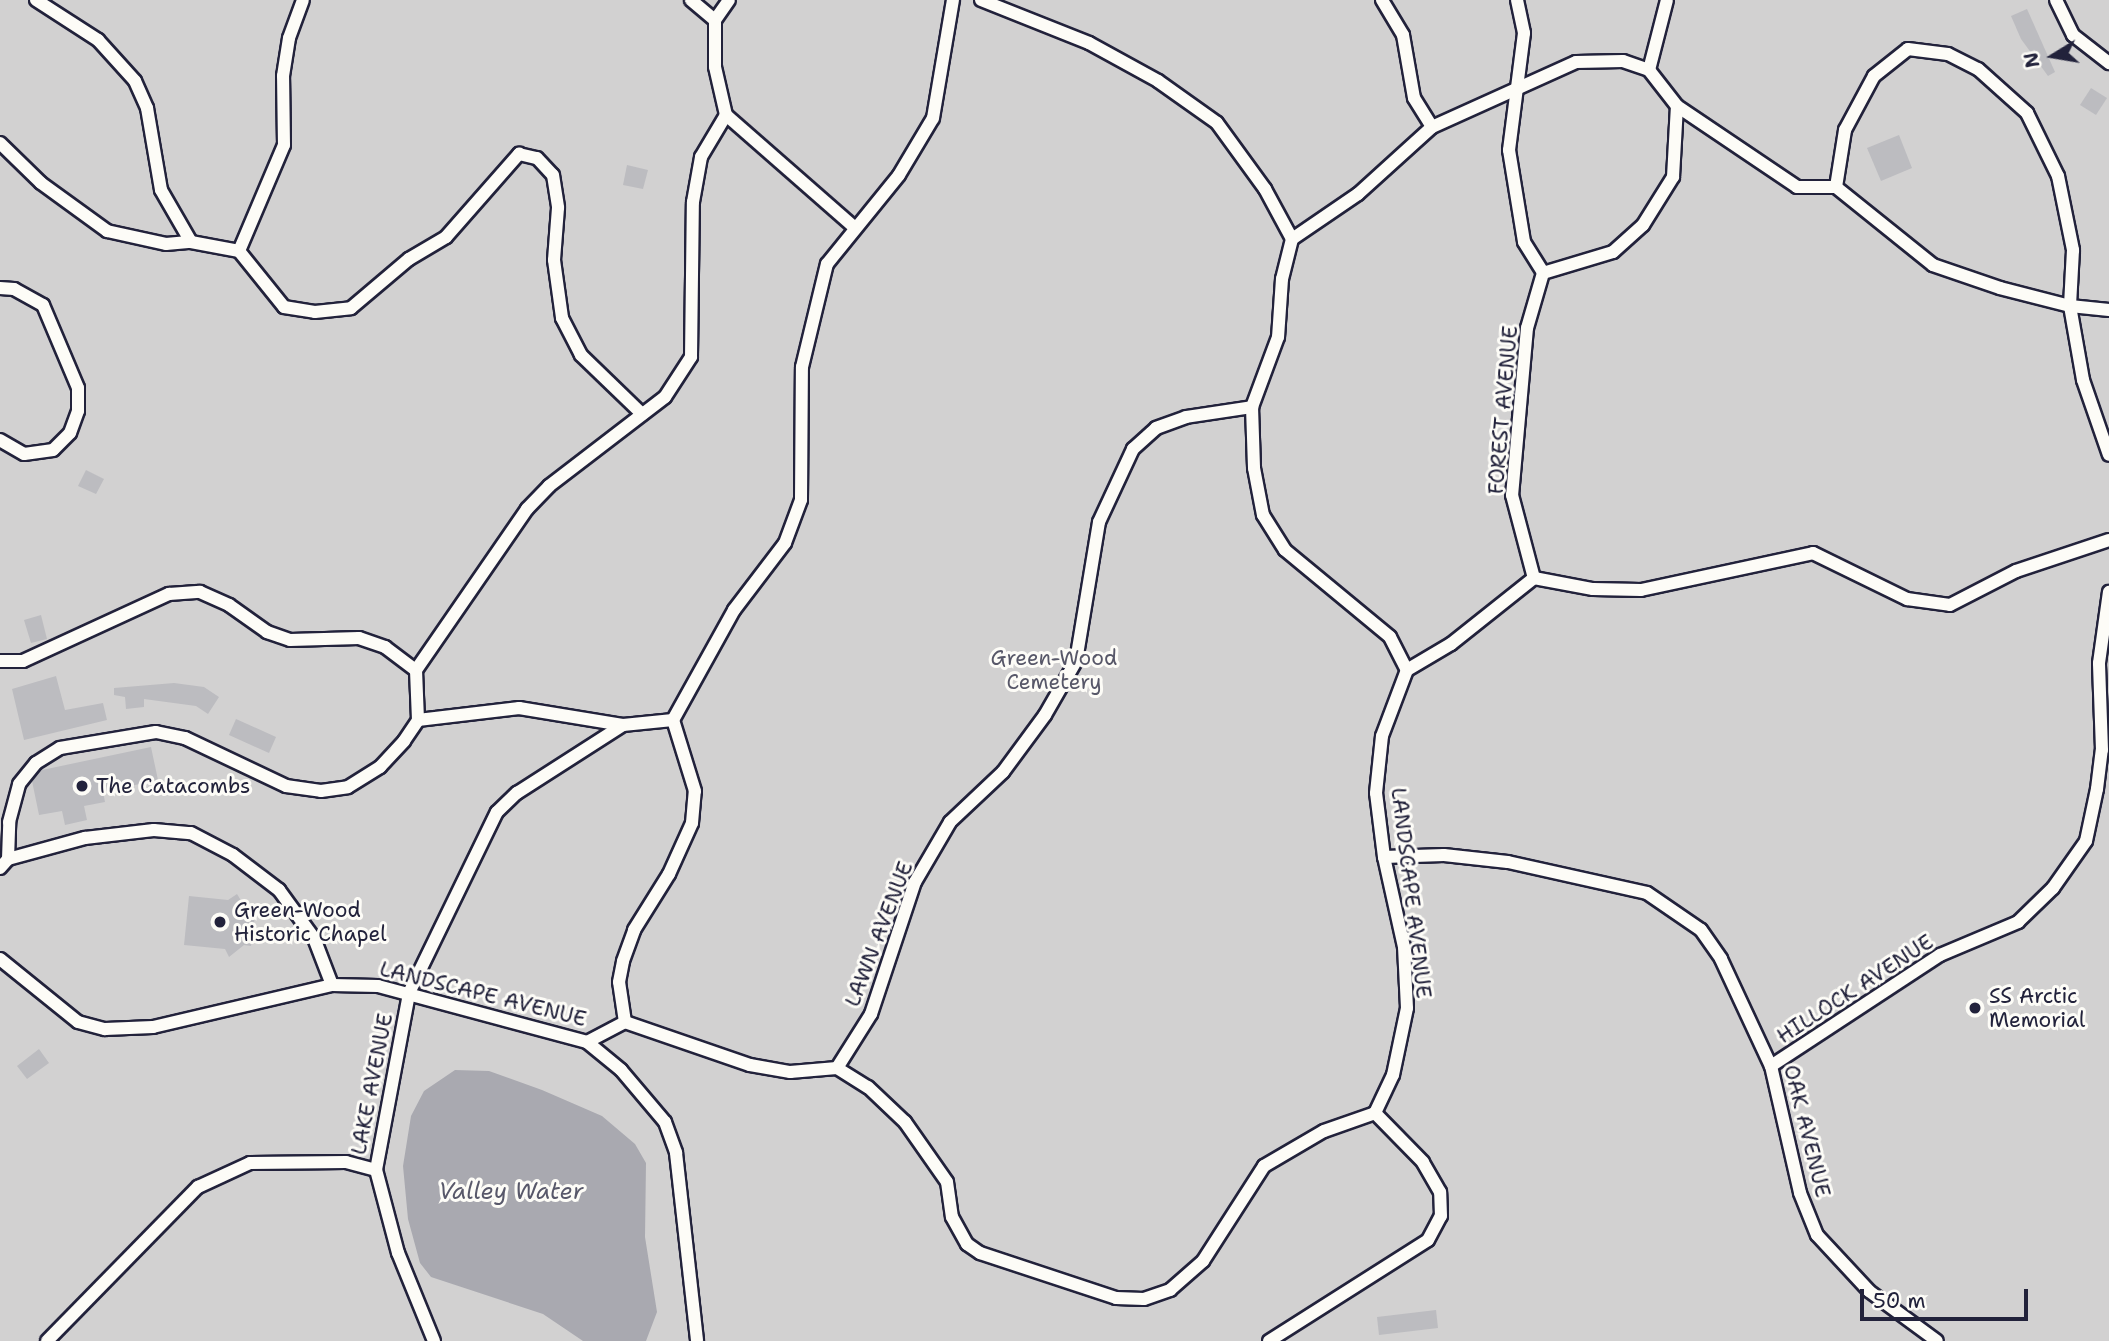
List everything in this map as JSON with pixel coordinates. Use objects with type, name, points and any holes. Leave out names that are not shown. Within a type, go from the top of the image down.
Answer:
[{"type":"lane","points":[[36,0],[98,40],[135,81],[147,108],[154,170],[191,242]]},
{"type":"lane","points":[[239,251],[284,145],[283,76],[289,38],[303,0]]},
{"type":"lane","points":[[691,0],[715,20]]},
{"type":"lane","points":[[729,0],[715,20],[715,67],[726,115],[853,226]]},
{"type":"lane","points":[[953,0],[933,118],[899,175],[853,226],[827,264],[809,321],[802,367],[801,500],[785,544],[734,610],[673,720],[695,791],[692,823],[669,874],[634,930],[623,961],[619,982],[625,1022],[750,1065],[790,1072],[837,1068],[868,1087],[905,1122],[947,1182],[952,1217],[967,1244],[980,1253],[1116,1298],[1144,1299],[1170,1290],[1203,1261],[1265,1166],[1324,1131],[1375,1113],[1423,1162],[1440,1192],[1441,1216],[1428,1240],[1269,1341]]},
{"type":"lane","points":[[981,0],[1089,43],[1158,81],[1217,123],[1265,189],[1292,239]]},
{"type":"lane","points":[[1382,0],[1403,35],[1414,98],[1432,127]]},
{"type":"lane","points":[[1517,0],[1524,33],[1509,150],[1524,242],[1543,272],[1613,252],[1643,225],[1673,177],[1678,106]]},
{"type":"lane","points":[[1649,70],[1667,0]]},
{"type":"lane","points":[[2056,0],[2073,35],[2109,63]]},
{"type":"lane","points":[[1836,187],[1846,130],[1874,76],[1908,49],[1948,54],[1968,64],[2027,113],[2058,177],[2073,250],[2070,306],[2083,380],[2109,455]]},
{"type":"lane","points":[[2109,310],[2070,306],[1933,265],[1836,187],[1797,187],[1678,106],[1649,70],[1623,61],[1576,62],[1432,127],[1358,194],[1292,239],[1282,279],[1278,337],[1252,407],[1254,468],[1263,516],[1285,550],[1390,637],[1407,670],[1451,644],[1534,578],[1593,589],[1641,590],[1813,554],[1907,599],[1950,604],[2016,571],[2109,540]]},
{"type":"lane","points":[[332,985],[314,939],[279,890],[233,855],[191,833],[122,832],[4,863],[9,822],[19,784],[36,763],[60,748],[156,733],[186,738],[286,786],[321,791],[348,787],[380,767],[418,720],[416,670],[527,509],[549,486],[665,397],[691,357],[694,202],[701,157],[726,115]]},
{"type":"lane","points":[[0,143],[41,183],[107,231],[166,244],[191,242],[239,251],[284,307],[314,312],[351,308],[408,259],[446,237],[519,154],[537,158],[553,176],[558,208],[554,260],[562,318],[582,355],[642,414]]},
{"type":"lane","name":"FOREST AVENUE","points":[[1534,578],[1512,495],[1527,328],[1543,272]]},
{"type":"lane","points":[[0,288],[14,289],[43,305],[78,388],[78,411],[70,433],[52,450],[24,454],[0,440]]},
{"type":"lane","name":"LAWN AVENUE","points":[[837,1068],[871,1014],[915,882],[950,822],[1003,772],[1045,715],[1076,661],[1099,522],[1133,449],[1156,428],[1186,417],[1252,407]]},
{"type":"lane","points":[[0,661],[23,661],[169,594],[200,592],[290,640],[359,638],[385,647],[416,670]]},
{"type":"lane","name":"HILLOCK AVENUE","points":[[1772,1066],[1940,955],[2018,922],[2053,888],[2086,841],[2098,789],[2102,750],[2099,663],[2109,592]]},
{"type":"lane","name":"LANDSCAPE AVENUE","points":[[1375,1113],[1393,1075],[1408,1010],[1404,947],[1384,857],[1376,793],[1382,736],[1407,670]]},
{"type":"lane","points":[[418,720],[519,708],[623,725],[673,720]]},
{"type":"lane","name":"LAKE AVENUE","points":[[433,1341],[398,1253],[376,1170],[409,993],[497,812],[517,793],[623,725]]},
{"type":"lane","name":"OAK AVENUE","points":[[1384,857],[1444,855],[1508,862],[1647,893],[1700,930],[1721,959],[1772,1066],[1800,1193],[1817,1235],[1869,1291],[1937,1341]]},
{"type":"lane","name":"LANDSCAPE AVENUE","points":[[0,959],[78,1022],[105,1029],[153,1027],[332,985],[378,986],[587,1042],[625,1022]]},
{"type":"lane","points":[[587,1042],[621,1069],[665,1122],[676,1153],[681,1229],[697,1341]]},
{"type":"lane","points":[[47,1341],[198,1187],[250,1163],[346,1162],[376,1170]]},
{"type":"green space","name":"Green-Wood Cemetery","points":[[0,0],[2109,0],[2109,1341],[0,1341]]},
{"type":"water","name":"Valley Water","points":[[455,1070],[489,1071],[542,1090],[602,1116],[635,1144],[646,1163],[645,1237],[657,1312],[646,1341],[583,1341],[543,1314],[431,1277],[420,1263],[408,1219],[403,1166],[411,1116],[424,1091]]},
{"type":"building","points":[[2027,9],[2055,72],[2048,76],[2021,39],[2011,16]]},
{"type":"building","points":[[2091,88],[2107,98],[2096,115],[2080,105]]},
{"type":"building","points":[[1899,135],[1912,168],[1881,181],[1867,148]]},
{"type":"building","points":[[627,165],[648,170],[643,189],[623,185]]},
{"type":"building","points":[[86,470],[104,479],[96,494],[78,486]]},
{"type":"building","points":[[41,615],[47,639],[31,643],[24,620]]},
{"type":"building","points":[[56,676],[65,710],[103,703],[107,720],[24,740],[12,689]]},
{"type":"building","points":[[174,683],[204,687],[219,697],[208,714],[196,706],[144,699],[144,707],[126,709],[125,697],[114,695],[114,688]]},
{"type":"building","points":[[236,719],[276,737],[269,753],[229,735]]},
{"type":"building","name":"The Catacombs","points":[[151,747],[158,780],[103,792],[105,802],[84,806],[87,820],[65,825],[62,811],[39,815],[32,781],[42,770]]},
{"type":"building","name":"Green-Wood Historic Chapel","points":[[237,894],[245,907],[256,908],[251,946],[244,945],[229,957],[225,949],[184,945],[189,896],[228,900]]},
{"type":"building","points":[[39,1049],[49,1063],[27,1079],[17,1066]]},
{"type":"building","points":[[1436,1310],[1438,1328],[1379,1335],[1377,1317]]},
{"type":"place","name":"The Catacombs","points":[[82,786]]},
{"type":"place","name":"Green-Wood Historic Chapel","points":[[220,922]]},
{"type":"place","name":"SS Arctic Memorial","points":[[1975,1008]]}]
